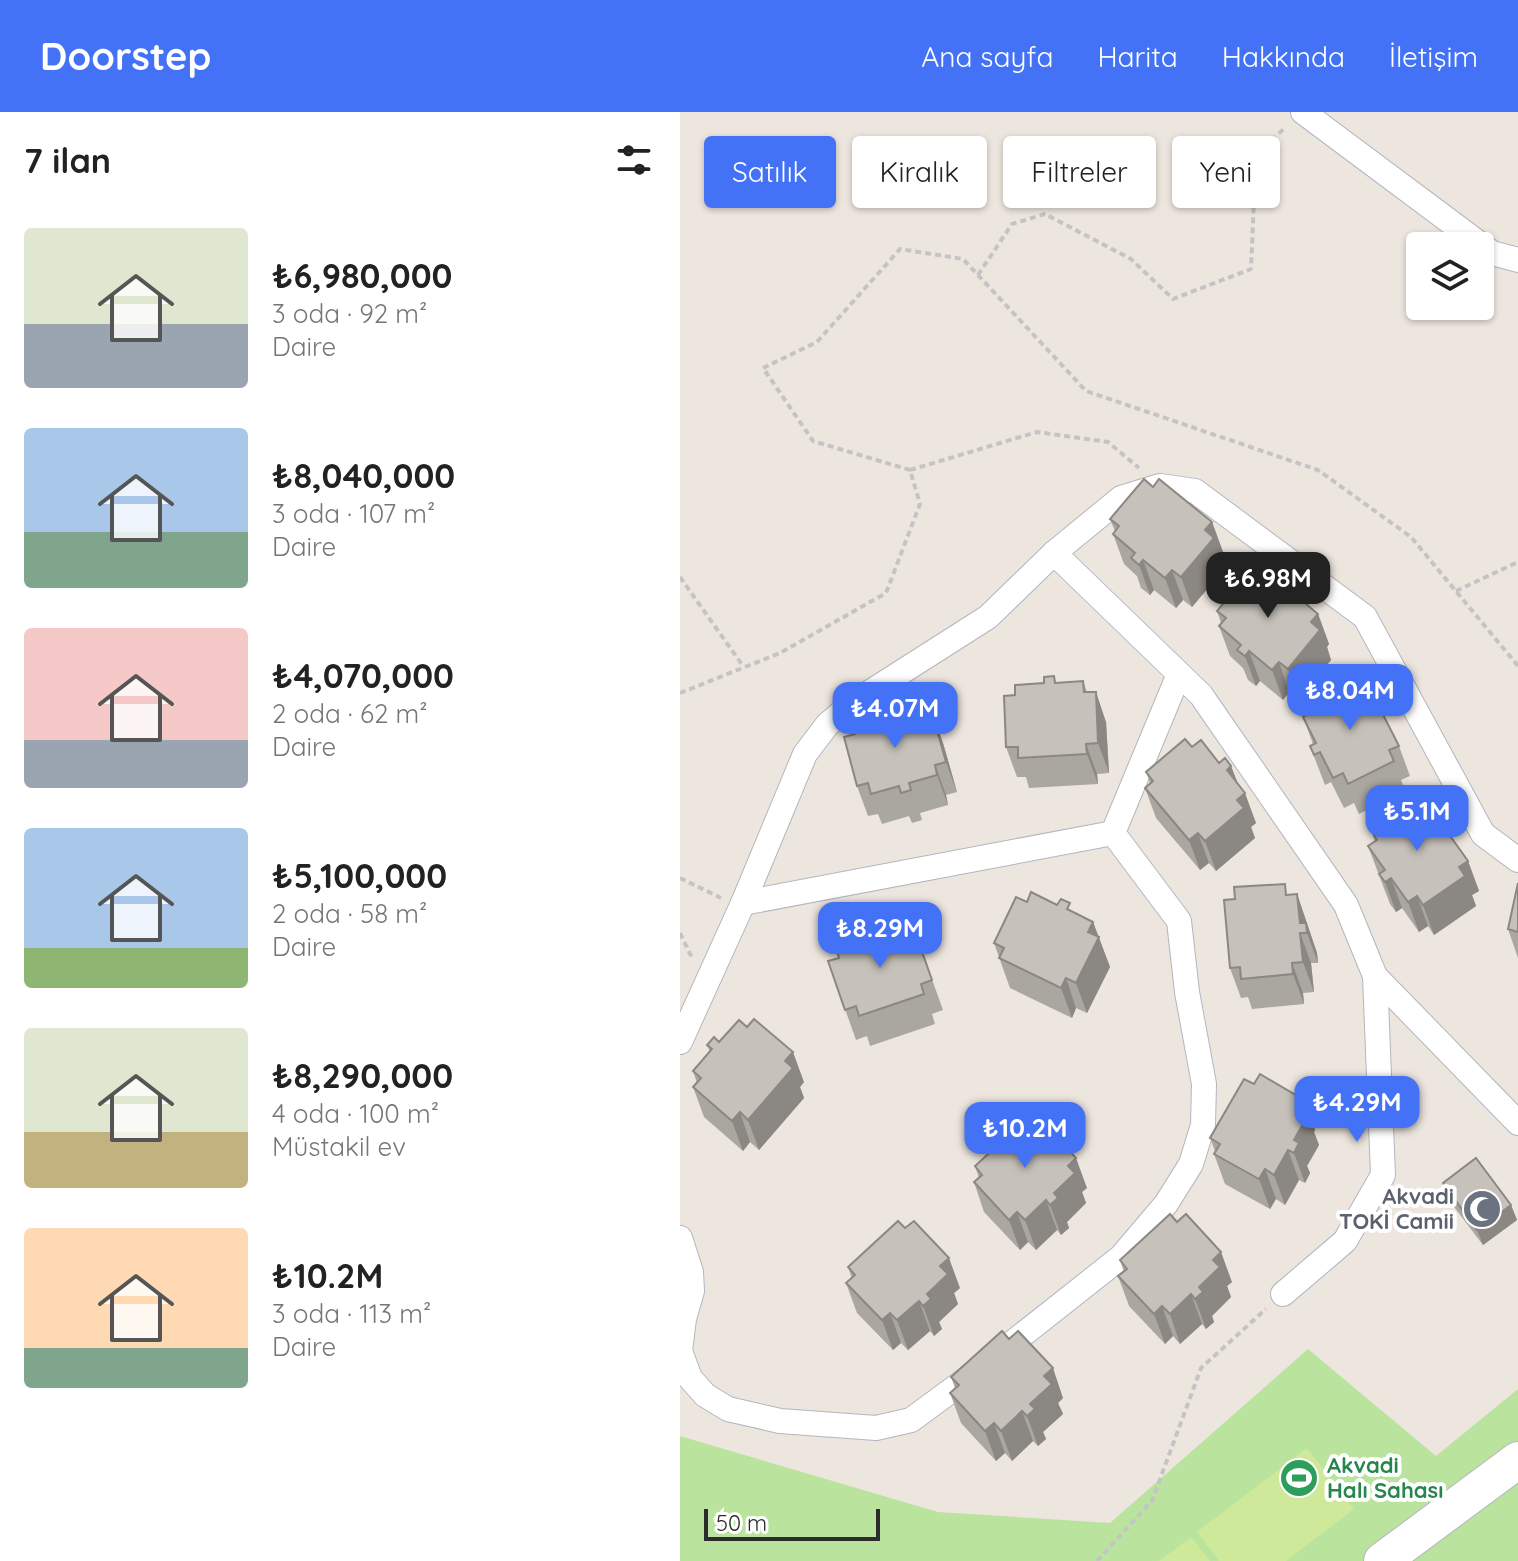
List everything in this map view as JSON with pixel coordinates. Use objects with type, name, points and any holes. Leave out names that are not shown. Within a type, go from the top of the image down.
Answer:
[{"type":"main road","points":[[1382,1561],[1518,1460]]},
{"type":"main road","points":[[1418,1561],[1518,1485]]},
{"type":"street","points":[[1303,112],[1492,253],[1518,260]]},
{"type":"street","points":[[680,1042],[743,903],[805,754],[827,725],[853,703],[988,617],[1054,553],[1121,498],[1160,486],[1195,491],[1365,617],[1483,834],[1518,860]]},
{"type":"street","points":[[1054,553],[1201,695],[1346,905],[1375,976],[1383,1175],[1345,1241],[1283,1294]]},
{"type":"street","points":[[1113,833],[1179,674]]},
{"type":"street","points":[[743,903],[1113,833]]},
{"type":"street","points":[[681,1242],[691,1272],[692,1291],[680,1351],[690,1378],[705,1395],[728,1409],[780,1421],[876,1428],[911,1420],[1121,1257],[1166,1204],[1191,1164],[1203,1125],[1204,1084],[1187,992],[1179,921],[1113,833]]},
{"type":"street","points":[[1375,976],[1518,1123]]},
{"type":"path","points":[[978,275],[1012,224],[1045,214],[1131,259],[1173,299],[1251,269],[1256,154],[1303,112]]},
{"type":"path","points":[[1160,486],[1108,442],[1037,432],[910,470],[813,441],[763,368],[817,342],[900,249],[963,259],[1086,391],[1318,470],[1411,537],[1518,666]]},
{"type":"path","points":[[680,693],[780,653],[886,593],[920,504],[910,470]]},
{"type":"path","points":[[1456,591],[1518,562]]},
{"type":"path","points":[[680,577],[744,667]]},
{"type":"path","points":[[680,878],[718,897],[743,903]]},
{"type":"path","points":[[1097,1561],[1152,1501],[1201,1368],[1283,1294]]},
{"type":"green space","points":[[1308,1349],[1436,1456],[1518,1389],[1518,1561],[680,1561],[680,1436],[938,1512],[1110,1523]]},
{"type":"green space","name":"Akvadi Halı Sahası","points":[[1307,1448],[1354,1509],[1286,1561],[1219,1561],[1197,1532]]},
{"type":"green space","points":[[1191,1537],[1210,1561],[1159,1561]]},
{"type":"building","points":[[1144,479],[1153,487],[1159,479],[1212,522],[1205,530],[1214,538],[1181,577],[1172,570],[1165,578],[1143,560],[1139,565],[1131,558],[1135,553],[1113,534],[1119,526],[1110,519]]},
{"type":"building","points":[[1266,570],[1318,614],[1311,622],[1320,630],[1288,669],[1279,662],[1272,670],[1249,651],[1245,656],[1237,650],[1241,645],[1219,626],[1226,618],[1217,611],[1250,571],[1259,578]]},
{"type":"building","points":[[1054,676],[1055,683],[1083,681],[1084,692],[1096,692],[1098,743],[1086,744],[1087,754],[1018,758],[1018,747],[1006,747],[1004,696],[1015,695],[1015,685],[1044,683],[1044,677]]},
{"type":"building","points":[[1353,679],[1359,689],[1368,685],[1399,746],[1389,750],[1394,761],[1348,784],[1343,773],[1333,778],[1320,752],[1314,755],[1310,746],[1316,743],[1303,717],[1313,712],[1307,702]]},
{"type":"building","points":[[918,705],[921,716],[932,713],[946,762],[935,765],[937,775],[909,783],[911,790],[901,793],[899,786],[871,794],[868,783],[857,786],[844,737],[855,734],[852,724]]},
{"type":"building","points":[[1185,739],[1192,747],[1201,740],[1219,763],[1225,758],[1231,766],[1227,770],[1245,793],[1237,800],[1244,808],[1205,841],[1198,833],[1189,840],[1145,788],[1153,781],[1146,772]]},
{"type":"building","points":[[1413,801],[1420,811],[1428,805],[1468,861],[1459,867],[1465,876],[1423,905],[1417,896],[1408,902],[1391,878],[1385,882],[1379,874],[1385,870],[1368,846],[1377,840],[1371,830]]},
{"type":"building","points":[[1518,883],[1518,932],[1508,929]]},
{"type":"building","points":[[1285,884],[1286,895],[1297,894],[1300,923],[1306,923],[1307,933],[1300,933],[1303,962],[1292,963],[1293,974],[1241,979],[1240,967],[1230,968],[1224,900],[1235,899],[1234,887]]},
{"type":"building","points":[[1031,892],[1057,905],[1061,899],[1070,903],[1067,909],[1093,922],[1088,932],[1099,937],[1076,983],[1066,978],[1061,988],[999,958],[1004,948],[994,943],[1016,897],[1027,902]]},
{"type":"building","points":[[901,925],[904,935],[915,932],[932,980],[921,984],[924,994],[859,1016],[856,1006],[845,1010],[828,961],[839,958],[836,947],[863,938],[861,932],[871,928],[873,935]]},
{"type":"building","points":[[754,1019],[793,1052],[785,1061],[793,1068],[748,1120],[740,1112],[732,1121],[693,1087],[701,1078],[693,1071],[712,1049],[707,1045],[714,1037],[719,1042],[739,1020],[747,1027]]},
{"type":"building","points":[[1260,1074],[1304,1100],[1299,1110],[1308,1115],[1294,1140],[1299,1143],[1294,1153],[1288,1150],[1274,1175],[1265,1169],[1259,1179],[1214,1154],[1220,1144],[1210,1138],[1244,1079],[1254,1084]]},
{"type":"building","points":[[1025,1120],[1032,1128],[1041,1120],[1076,1158],[1068,1166],[1075,1173],[1054,1193],[1058,1198],[1050,1205],[1046,1200],[1025,1220],[1017,1212],[1009,1220],[974,1182],[982,1175],[975,1166]]},
{"type":"building","name":"Akvadi TOKİ Camii","points":[[1476,1158],[1511,1205],[1477,1230],[1443,1183]]},
{"type":"building","points":[[1170,1214],[1177,1222],[1186,1214],[1221,1252],[1213,1260],[1220,1267],[1199,1287],[1203,1292],[1195,1299],[1191,1294],[1170,1314],[1162,1306],[1154,1314],[1118,1276],[1127,1269],[1120,1260]]},
{"type":"building","points":[[898,1221],[905,1228],[914,1221],[949,1258],[940,1266],[948,1274],[927,1294],[931,1299],[923,1306],[919,1301],[897,1320],[890,1313],[882,1320],[846,1283],[855,1275],[848,1267]]},
{"type":"building","points":[[1002,1331],[1009,1339],[1018,1331],[1053,1368],[1044,1376],[1052,1384],[1030,1404],[1035,1409],[1027,1416],[1022,1411],[1001,1431],[994,1423],[985,1431],[950,1393],[959,1385],[951,1377]]},
{"type":"place","name":"Akvadi TOKİ Camii","points":[[1482,1209]]},
{"type":"place","name":"Akvadi Halı Sahası","points":[[1299,1478]]}]
